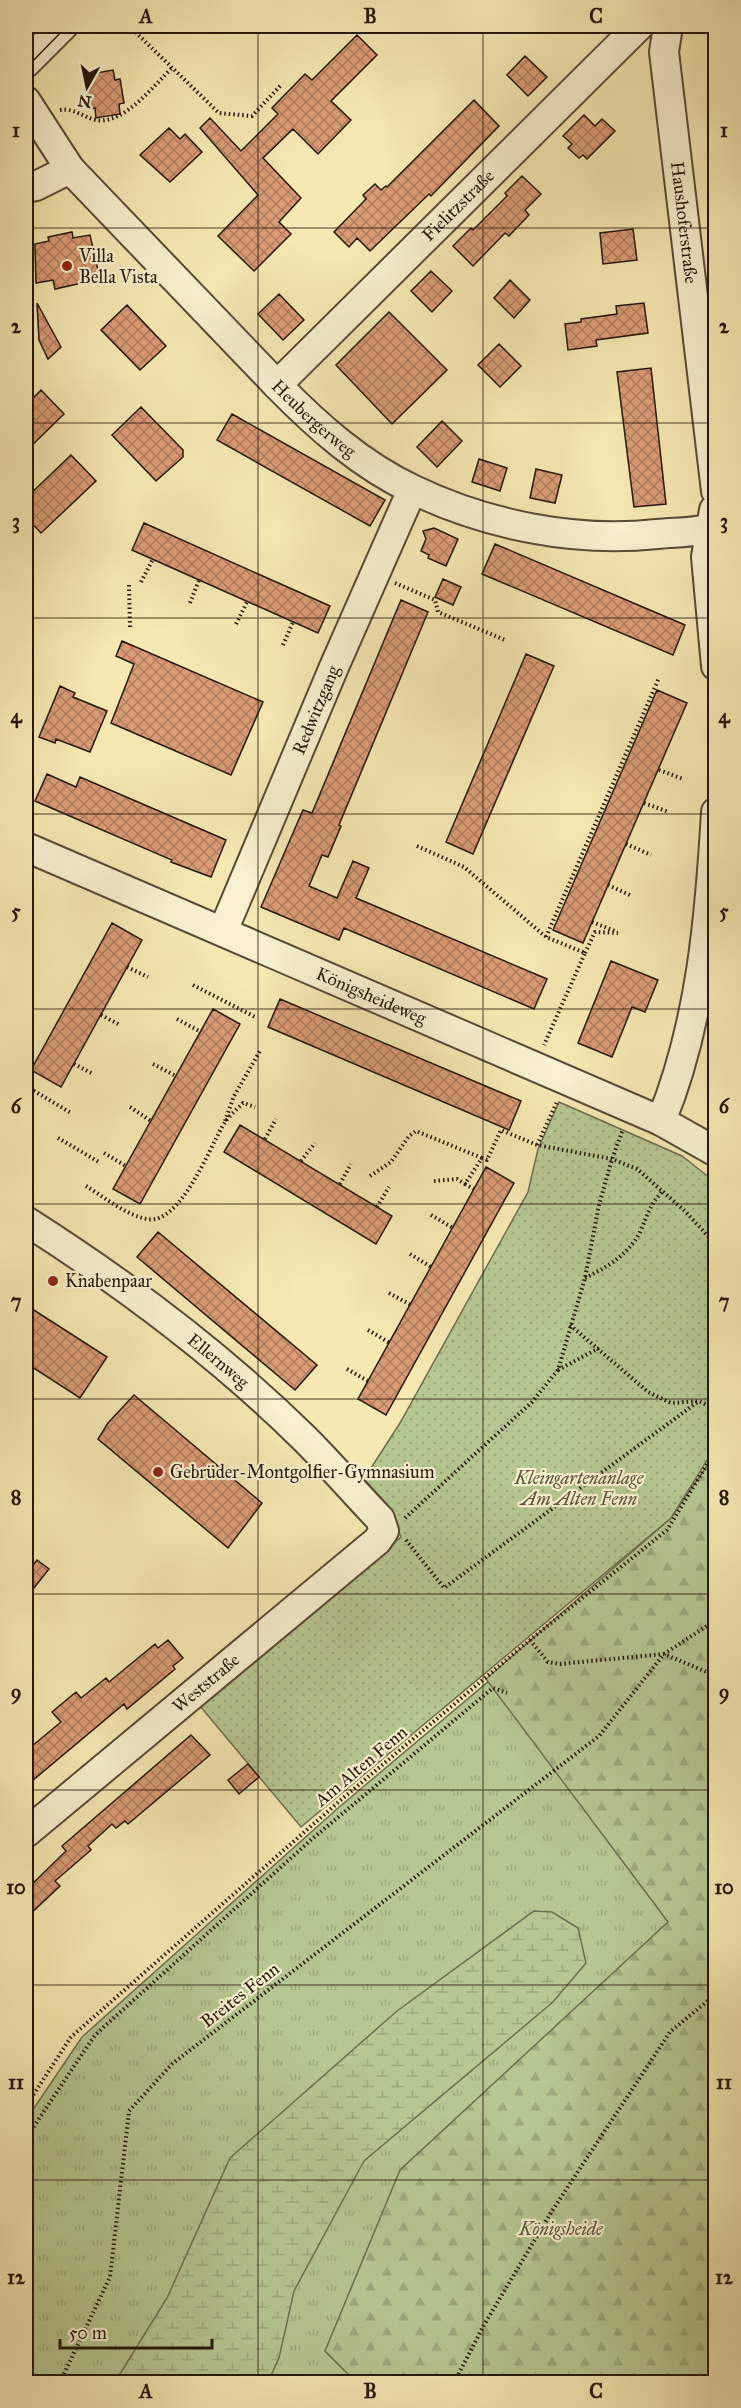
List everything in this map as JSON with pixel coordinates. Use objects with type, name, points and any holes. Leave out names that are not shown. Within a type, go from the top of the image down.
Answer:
[{"type":"street","points":[[26,63],[63,26]]},
{"type":"street","name":"Fielitzstraße","points":[[277,386],[639,26]]},
{"type":"street","name":"Haushoferstraße","points":[[668,26],[664,52],[716,491]]},
{"type":"street","name":"Heubergerweg","points":[[26,101],[70,169],[277,386],[339,443],[412,490],[479,515],[554,532],[593,536],[632,537],[714,519]]},
{"type":"street","points":[[26,188],[36,186],[70,169]]},
{"type":"street","name":"Redwitzgang","points":[[223,932],[412,490]]},
{"type":"street","points":[[714,519],[706,556],[716,666]]},
{"type":"street","points":[[662,1121],[675,1087],[693,1017],[712,879],[716,812]]},
{"type":"street","name":"Königsheideweg","points":[[26,847],[662,1121],[716,1152]]},
{"type":"street","name":"Ellernweg","points":[[26,1221],[137,1298],[222,1364],[305,1439],[390,1528]]},
{"type":"street","name":"Weststraße","points":[[26,1833],[390,1528]]},
{"type":"path","points":[[129,26],[219,113],[252,116],[281,85]]},
{"type":"path","points":[[59,110],[70,109],[97,120],[122,116],[172,68]]},
{"type":"path","points":[[141,582],[153,559]]},
{"type":"path","points":[[375,574],[435,600],[438,612],[505,640]]},
{"type":"path","points":[[190,603],[200,580]]},
{"type":"path","points":[[129,585],[130,627]]},
{"type":"path","points":[[236,624],[247,602]]},
{"type":"path","points":[[283,645],[293,622]]},
{"type":"path","points":[[546,937],[659,678]]},
{"type":"path","points":[[659,770],[683,779]]},
{"type":"path","points":[[644,803],[669,812]]},
{"type":"path","points":[[626,844],[651,855]]},
{"type":"path","points":[[417,846],[464,867],[546,937],[585,953]]},
{"type":"path","points":[[608,885],[632,896]]},
{"type":"path","points":[[535,1065],[595,932],[618,933],[592,922]]},
{"type":"path","points":[[128,967],[148,977]]},
{"type":"path","points":[[193,985],[257,1018]]},
{"type":"path","points":[[101,1015],[120,1025]]},
{"type":"path","points":[[177,1019],[201,1032]]},
{"type":"path","points":[[86,1186],[136,1216],[150,1220],[160,1218],[180,1202],[204,1164],[224,1124],[234,1096],[260,1051]]},
{"type":"path","points":[[74,1064],[93,1074]]},
{"type":"path","points":[[153,1064],[176,1076]]},
{"type":"path","points":[[537,1145],[567,1080]]},
{"type":"path","points":[[26,1086],[71,1113]]},
{"type":"path","points":[[224,1124],[243,1103],[255,1107]]},
{"type":"path","points":[[130,1107],[151,1121]]},
{"type":"path","points":[[558,1370],[585,1278],[599,1204],[612,1159],[632,1109]]},
{"type":"path","points":[[265,1139],[276,1119]]},
{"type":"path","points":[[370,1176],[391,1162],[409,1136],[416,1131],[487,1160],[501,1130],[537,1145],[612,1159],[637,1169],[663,1191],[716,1245]]},
{"type":"path","points":[[58,1138],[99,1162]]},
{"type":"path","points":[[301,1161],[315,1143]]},
{"type":"path","points":[[104,1153],[126,1166]]},
{"type":"path","points":[[465,1184],[482,1158]]},
{"type":"path","points":[[340,1184],[351,1164]]},
{"type":"path","points":[[434,1181],[457,1179],[474,1189]]},
{"type":"path","points":[[377,1207],[389,1187]]},
{"type":"path","points":[[585,1278],[614,1261],[630,1247],[639,1233],[651,1202],[663,1191]]},
{"type":"path","points":[[431,1215],[453,1228]]},
{"type":"path","points":[[410,1254],[431,1266]]},
{"type":"path","points":[[389,1293],[411,1305]]},
{"type":"path","points":[[570,1325],[648,1392],[671,1402],[699,1401],[716,1410]]},
{"type":"path","points":[[368,1330],[390,1342]]},
{"type":"path","points":[[599,1348],[558,1370],[532,1402],[390,1528],[402,1536],[444,1588],[699,1401]]},
{"type":"path","points":[[347,1369],[368,1381]]},
{"type":"path","name":"Am Alten Fenn","points":[[26,2106],[71,2037],[342,1799],[530,1640],[667,1530],[716,1450]]},
{"type":"path","points":[[716,1568],[716,1585]]},
{"type":"path","points":[[530,1640],[548,1662],[560,1664],[664,1654],[716,1620]]},
{"type":"path","points":[[664,1654],[716,1676]]},
{"type":"path","name":"Breites Fenn","points":[[60,2382],[110,2277],[129,2111],[172,2064],[599,1736],[664,1654]]},
{"type":"path","points":[[26,2138],[95,2035],[312,1839],[484,1695],[493,1688],[507,1693]]},
{"type":"path","points":[[460,2382],[457,2377],[484,2325],[540,2232],[663,2042],[670,2032],[716,1994]]},
{"type":"green space","name":"Kleingartenanlage Am Alten Fenn","points":[[559,1102],[682,1156],[715,1182],[716,1424],[713,1451],[671,1518],[301,1827],[200,1706],[401,1537],[389,1507],[364,1479],[400,1423],[528,1192],[538,1149]]},
{"type":"green space","name":"Königsheide","points":[[715,1454],[715,2382],[356,2382],[325,2351],[400,2170],[668,1922],[486,1679],[671,1518]]},
{"type":"green space","points":[[527,1649],[715,1875],[418,2382],[26,2382],[26,2120],[82,2037],[338,1808]]},
{"type":"green space","points":[[534,1911],[552,1912],[578,1928],[586,1963],[553,2002],[364,2161],[294,2291],[279,2358],[268,2382],[115,2382],[167,2298],[230,2158],[397,2011]]},
{"type":"building","points":[[357,35],[377,55],[331,101],[351,120],[318,154],[293,129],[263,158],[301,198],[279,222],[291,234],[254,271],[218,236],[258,195],[200,128],[210,118],[241,151],[278,114],[272,108],[305,74],[312,80]]},
{"type":"building","points":[[525,56],[547,77],[528,96],[507,75]]},
{"type":"building","points":[[113,70],[115,80],[120,79],[124,103],[119,104],[120,114],[96,118],[95,108],[90,109],[86,86],[91,85],[90,74]]},
{"type":"building","points":[[474,100],[499,126],[431,196],[429,194],[370,251],[357,238],[349,247],[334,232],[366,199],[363,195],[375,184],[381,190],[387,187]]},
{"type":"building","points":[[584,115],[595,126],[602,119],[615,131],[587,159],[583,155],[579,158],[568,148],[572,144],[563,136]]},
{"type":"building","points":[[169,128],[180,139],[185,134],[202,152],[170,182],[140,155]]},
{"type":"building","points":[[522,176],[541,194],[525,210],[529,215],[509,236],[505,233],[473,266],[453,246],[471,228],[473,230],[507,196],[505,193]]},
{"type":"building","points":[[633,229],[637,260],[603,264],[600,233]]},
{"type":"building","name":"Villa Bella Vista","points":[[72,232],[73,238],[90,235],[100,279],[55,289],[53,280],[36,283],[35,244],[49,241],[48,237]]},
{"type":"building","points":[[431,271],[452,291],[432,312],[411,291]]},
{"type":"building","points":[[510,280],[530,300],[514,318],[494,298]]},
{"type":"building","points":[[279,294],[304,320],[283,340],[258,314]]},
{"type":"building","points":[[37,303],[61,347],[48,359],[39,340]]},
{"type":"building","points":[[644,303],[648,333],[596,340],[597,346],[568,350],[565,324],[581,322],[581,319],[617,314],[616,306]]},
{"type":"building","points":[[127,305],[166,346],[140,370],[101,330]]},
{"type":"building","points":[[389,312],[447,370],[392,424],[336,365]]},
{"type":"building","points":[[499,344],[521,366],[500,387],[478,365]]},
{"type":"building","points":[[651,368],[666,504],[634,507],[617,372]]},
{"type":"building","points":[[41,390],[64,414],[26,451],[26,405]]},
{"type":"building","points":[[141,407],[183,450],[183,457],[156,481],[112,435]]},
{"type":"building","points":[[232,414],[385,500],[370,526],[217,440]]},
{"type":"building","points":[[442,421],[462,441],[437,467],[417,447]]},
{"type":"building","points":[[71,455],[96,481],[41,533],[26,517],[26,498]]},
{"type":"building","points":[[479,459],[507,468],[500,491],[472,482]]},
{"type":"building","points":[[536,469],[562,475],[555,503],[530,498]]},
{"type":"building","points":[[144,523],[330,606],[318,633],[132,550]]},
{"type":"building","points":[[434,528],[458,539],[446,566],[428,558],[429,555],[421,551],[426,539],[423,531]]},
{"type":"building","points":[[495,544],[685,625],[673,655],[482,574]]},
{"type":"building","points":[[443,579],[461,587],[453,605],[435,597]]},
{"type":"building","points":[[401,600],[428,612],[339,825],[341,826],[328,857],[322,855],[309,886],[337,898],[353,861],[369,868],[356,898],[547,979],[534,1009],[344,928],[339,940],[261,907],[303,810],[312,813]]},
{"type":"building","points":[[122,641],[263,702],[231,775],[111,723],[134,664],[116,656]]},
{"type":"building","points":[[526,654],[554,666],[473,854],[446,842]]},
{"type":"building","points":[[60,686],[75,693],[73,697],[107,711],[90,752],[56,739],[55,743],[39,737]]},
{"type":"building","points":[[657,690],[687,703],[583,943],[553,930]]},
{"type":"building","points":[[47,774],[76,787],[80,777],[226,840],[211,877],[171,862],[172,860],[35,801]]},
{"type":"building","points":[[112,923],[142,940],[61,1087],[31,1070]]},
{"type":"building","points":[[611,961],[658,980],[645,1012],[632,1007],[612,1057],[578,1043]]},
{"type":"building","points":[[280,999],[521,1101],[509,1130],[268,1027]]},
{"type":"building","points":[[213,1009],[240,1024],[140,1204],[113,1189]]},
{"type":"building","points":[[240,1125],[392,1216],[376,1244],[224,1152]]},
{"type":"building","points":[[486,1167],[514,1183],[386,1415],[358,1399]]},
{"type":"building","points":[[158,1232],[317,1365],[295,1390],[137,1257]]},
{"type":"building","points":[[26,1305],[107,1357],[80,1398],[26,1363]]},
{"type":"building","points":[[134,1395],[262,1503],[228,1548],[98,1439],[108,1423]]},
{"type":"building","points":[[37,1560],[49,1569],[26,1598],[26,1574]]},
{"type":"building","points":[[168,1640],[183,1658],[173,1666],[175,1669],[127,1709],[124,1704],[26,1786],[26,1751],[61,1722],[52,1712],[76,1692],[81,1698],[106,1678],[109,1682],[155,1644],[158,1648]]},
{"type":"building","points":[[191,1735],[210,1755],[128,1824],[125,1821],[116,1828],[112,1824],[88,1846],[91,1850],[55,1881],[60,1886],[26,1918],[26,1890],[66,1851],[62,1846]]},
{"type":"building","points":[[248,1764],[259,1777],[239,1794],[228,1780]]},
{"type":"tram line","points":[[26,68],[67,26]]},
{"type":"place","name":"Villa Bella Vista","points":[[67,266]]},
{"type":"place","name":"Knabenpaar","points":[[53,1281]]},
{"type":"place","name":"Gebrüder-Montgolfier-Gymnasium","points":[[158,1472]]}]
